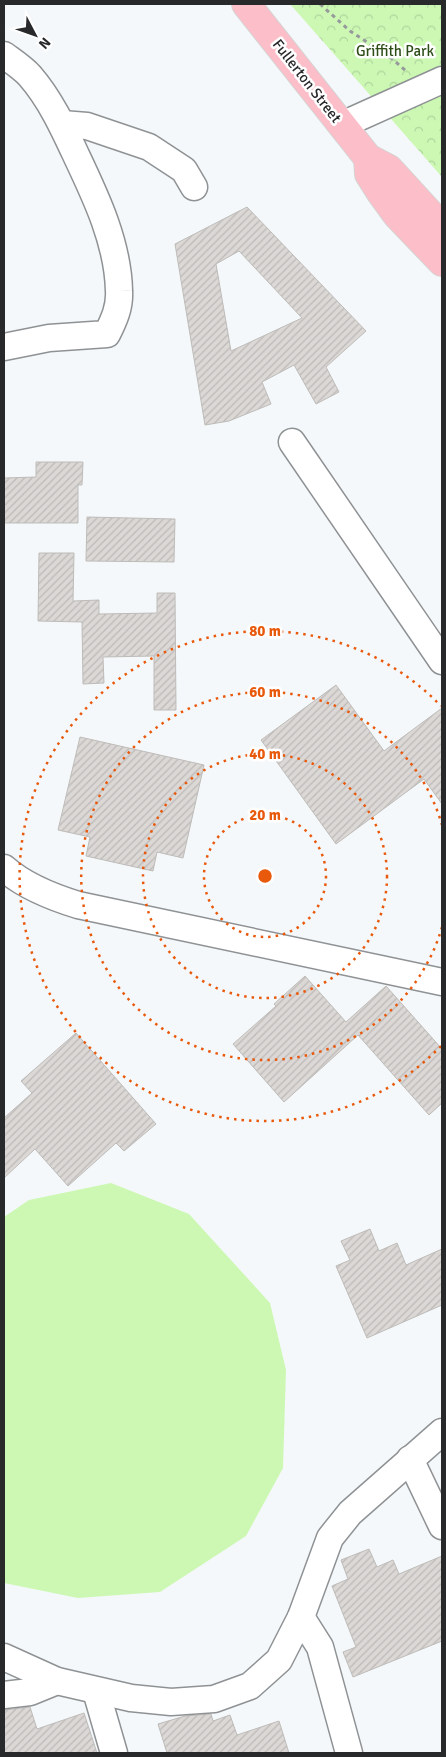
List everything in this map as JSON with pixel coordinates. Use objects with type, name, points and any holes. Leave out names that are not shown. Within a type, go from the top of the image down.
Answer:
[{"type":"main road","name":"Fullerton Street","points":[[246,4],[368,158],[389,169],[442,228]]},
{"type":"main road","name":"Fullerton Street","points":[[368,158],[369,174],[381,193],[397,215],[442,262]]},
{"type":"lane","points":[[4,54],[30,76],[62,124],[89,182],[111,238],[120,292],[117,314],[107,334],[49,338],[4,347]]},
{"type":"lane","points":[[342,125],[432,84]]},
{"type":"lane","points":[[62,124],[87,126],[149,147],[184,170],[194,187]]},
{"type":"lane","points":[[292,442],[442,661]]},
{"type":"lane","points":[[7,877],[53,897],[78,905],[442,982]]},
{"type":"lane","points":[[4,1657],[57,1681],[131,1698],[171,1702],[214,1699],[250,1686],[279,1660],[301,1618],[330,1538],[350,1513],[442,1432]]},
{"type":"lane","points":[[410,1459],[442,1526]]},
{"type":"lane","points":[[301,1618],[320,1647],[349,1753]]},
{"type":"lane","points":[[4,1695],[30,1692],[57,1681]]},
{"type":"lane","points":[[96,1691],[114,1753]]},
{"type":"path","points":[[320,4],[350,31],[390,57],[411,75],[432,84]]},
{"type":"green space","name":"Griffith Park","points":[[290,4],[442,4],[442,177]]},
{"type":"green space","points":[[111,1183],[189,1214],[270,1303],[286,1370],[283,1468],[246,1536],[160,1592],[78,1598],[4,1583],[4,1217],[29,1200]]},
{"type":"building","points":[[247,207],[366,331],[326,367],[339,392],[316,404],[294,365],[262,382],[271,404],[229,421],[205,425],[175,244]],"holes":[[[239,251],[302,318],[231,351],[216,264]]]},
{"type":"building","points":[[36,462],[83,462],[82,485],[78,485],[78,523],[4,523],[4,478],[36,477]]},
{"type":"building","points":[[87,517],[175,519],[174,562],[86,561]]},
{"type":"building","points":[[39,553],[74,553],[73,601],[99,600],[99,614],[157,613],[157,593],[175,593],[176,710],[154,710],[154,656],[103,657],[104,683],[83,684],[82,622],[38,621]]},
{"type":"building","points":[[336,685],[384,751],[442,708],[442,804],[424,779],[336,844],[261,740]]},
{"type":"building","points":[[80,737],[204,765],[183,858],[157,852],[153,871],[86,856],[90,837],[58,830]]},
{"type":"building","points":[[305,976],[346,1022],[386,986],[442,1049],[442,1103],[429,1115],[358,1035],[284,1102],[233,1044],[276,1006],[274,1004]]},
{"type":"building","points":[[76,1033],[156,1124],[124,1151],[116,1143],[68,1186],[35,1149],[4,1178],[4,1118],[32,1093],[21,1081]]},
{"type":"building","points":[[370,1229],[379,1251],[397,1243],[406,1265],[442,1249],[442,1305],[367,1338],[336,1266],[350,1260],[341,1241]]},
{"type":"building","points":[[369,1549],[377,1567],[393,1560],[399,1574],[442,1556],[442,1641],[353,1677],[343,1652],[356,1647],[332,1586],[348,1579],[341,1560]]},
{"type":"building","points":[[30,1707],[37,1729],[84,1713],[97,1753],[4,1753],[4,1710]]},
{"type":"building","points":[[211,1714],[213,1721],[230,1715],[237,1735],[279,1721],[289,1753],[167,1753],[158,1724],[185,1716]]}]
